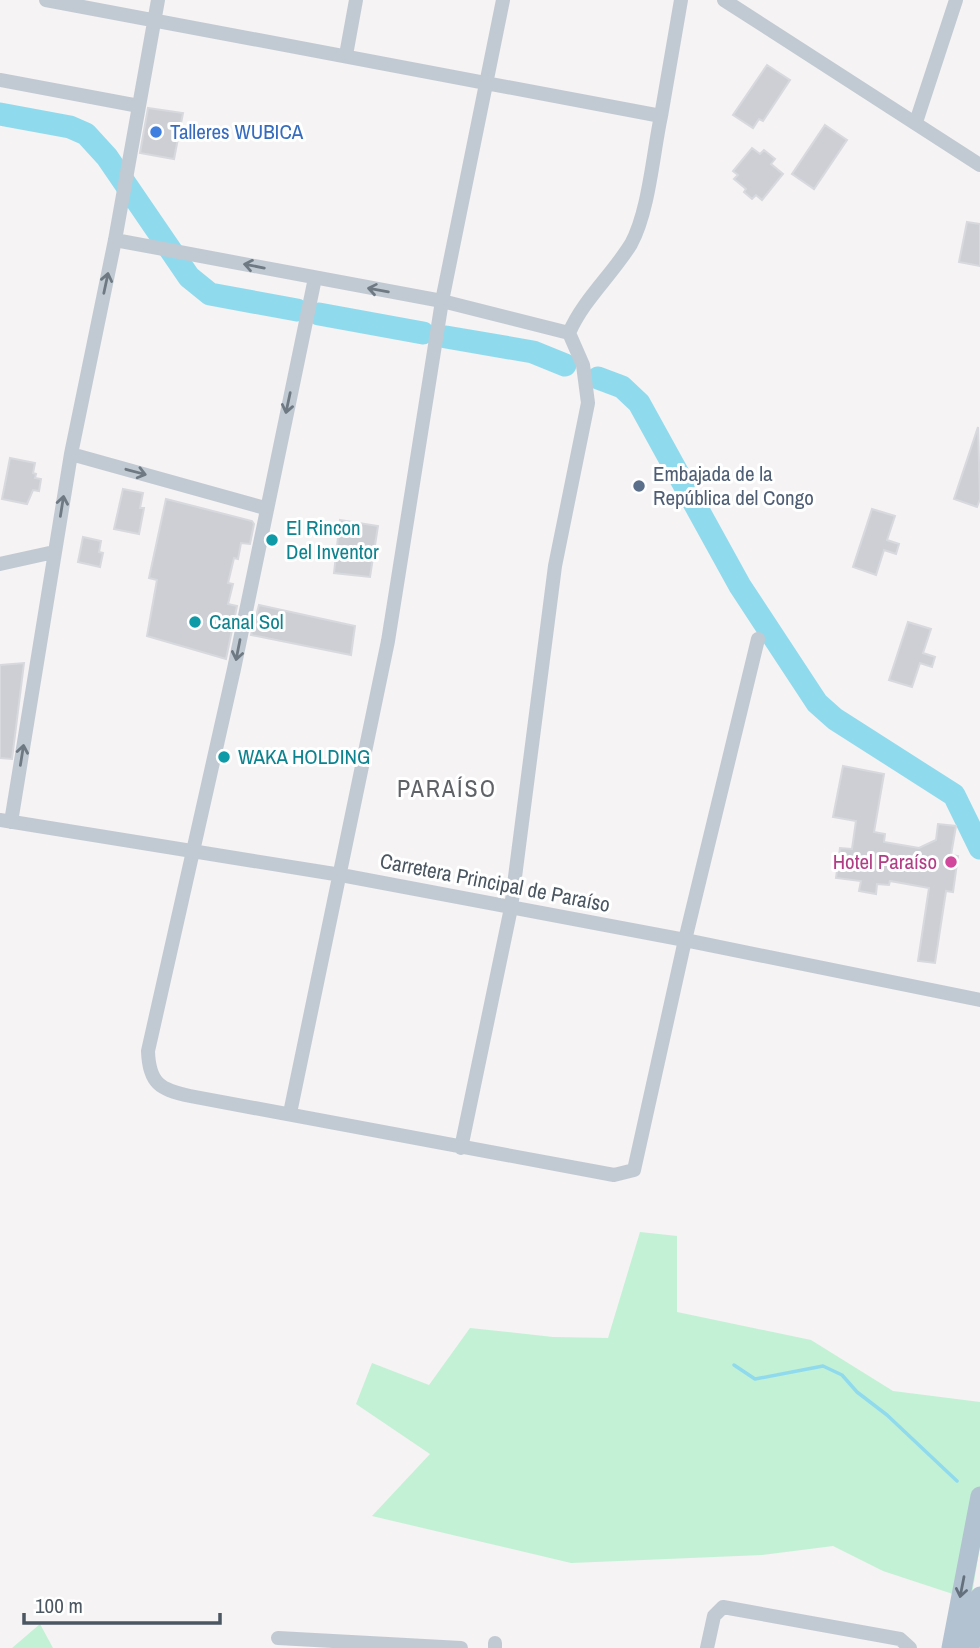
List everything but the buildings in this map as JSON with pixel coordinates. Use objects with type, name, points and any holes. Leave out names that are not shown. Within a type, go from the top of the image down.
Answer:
[{"type":"main road","points":[[951,1648],[980,1496]]},
{"type":"main road","points":[[970,1648],[980,1596]]},
{"type":"street","points":[[46,0],[661,116]]},
{"type":"street","points":[[6,821],[71,454],[115,240],[158,0]]},
{"type":"street","points":[[346,55],[356,0]]},
{"type":"street","points":[[289,1113],[341,876],[388,641],[442,301],[503,0]]},
{"type":"street","points":[[461,1148],[511,908],[555,566],[588,403],[583,365],[569,334],[576,318],[632,242],[644,201],[681,0]]},
{"type":"street","points":[[724,0],[980,165]]},
{"type":"street","points":[[916,122],[956,0]]},
{"type":"street","points":[[0,80],[139,106]]},
{"type":"street","points":[[115,240],[442,301],[569,334]]},
{"type":"street","points":[[315,278],[148,1051],[148,1069],[157,1084],[171,1092],[461,1148],[614,1175],[634,1170],[685,940],[758,639]]},
{"type":"street","points":[[71,454],[265,508]]},
{"type":"street","points":[[0,564],[54,552]]},
{"type":"street","name":"Carretera Principal de Paraíso","points":[[6,821],[193,849],[341,876],[685,940],[980,1000]]},
{"type":"street","points":[[707,1648],[714,1616],[723,1607],[900,1639],[910,1648]]},
{"type":"street","points":[[278,1637],[461,1648]]},
{"type":"green space","points":[[640,1232],[677,1236],[677,1312],[811,1340],[893,1391],[980,1402],[980,1546],[971,1600],[883,1571],[833,1546],[762,1555],[571,1563],[372,1516],[430,1454],[356,1404],[372,1363],[429,1385],[470,1328],[553,1337],[608,1338]]},
{"type":"green space","points":[[40,1624],[53,1648],[12,1648]]},
{"type":"waterway","points":[[0,114],[70,127],[86,134],[107,157],[189,277],[210,294],[297,310]]},
{"type":"waterway","points":[[319,314],[423,333]]},
{"type":"waterway","points":[[446,337],[533,352],[565,365]]},
{"type":"waterway","points":[[598,378],[622,387],[639,403],[740,586],[817,703],[835,719],[954,795],[980,848]]},
{"type":"waterway","points":[[734,1365],[755,1379],[823,1366],[842,1375],[857,1392],[887,1415],[957,1481]]},
{"type":"place","name":"Talleres WUBICA","points":[[156,132]]},
{"type":"place","name":"Embajada de la República del Congo","points":[[639,486]]},
{"type":"place","name":"El Rincon Del Inventor","points":[[272,540]]},
{"type":"place","name":"Canal Sol","points":[[195,622]]},
{"type":"place","name":"WAKA HOLDING","points":[[224,757]]},
{"type":"place","name":"Hotel Paraíso","points":[[951,862]]},
{"type":"district","name":"PARAÍSO","points":[[447,789]]}]
